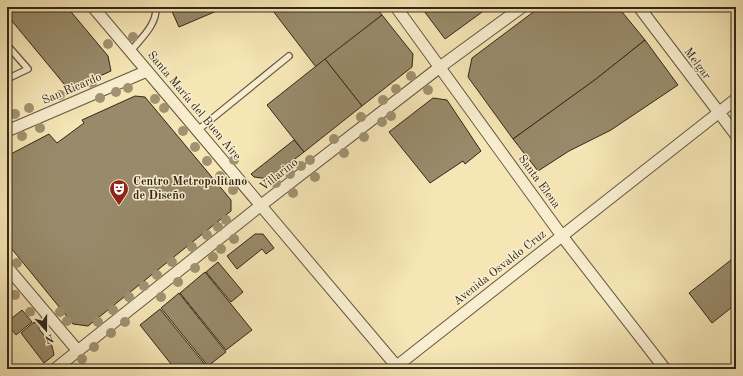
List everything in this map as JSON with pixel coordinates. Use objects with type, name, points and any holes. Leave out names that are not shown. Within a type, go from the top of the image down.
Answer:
[{"type":"street","name":"Santa María del Buen Aire","points":[[93,7],[198,130],[396,368]]},
{"type":"street","name":"Santa Elena","points":[[396,7],[562,236],[665,369]]},
{"type":"street","name":"Villarino","points":[[55,369],[260,206],[440,67],[522,7]]},
{"type":"street","name":"Melgar","points":[[638,7],[736,136]]},
{"type":"street","name":"San Ricardo","points":[[7,131],[147,71]]},
{"type":"street","name":"Avenida Osvaldo Cruz","points":[[396,368],[736,99]]},
{"type":"street","points":[[7,267],[78,351]]},
{"type":"lane","points":[[131,51],[153,24],[156,7]]},
{"type":"lane","points":[[7,46],[28,70],[7,79]]},
{"type":"lane","points":[[198,130],[289,56]]},
{"type":"building","points":[[7,7],[67,7],[108,56],[111,71],[69,90],[7,15]]},
{"type":"building","points":[[170,7],[226,7],[179,27]]},
{"type":"building","points":[[270,7],[376,7],[382,15],[316,67]]},
{"type":"building","points":[[421,7],[489,7],[445,39]]},
{"type":"building","points":[[540,7],[618,7],[645,40],[596,79],[513,139],[468,77],[472,58]]},
{"type":"building","points":[[382,15],[413,54],[412,67],[362,106],[325,59]]},
{"type":"building","points":[[645,40],[678,85],[611,130],[569,151],[538,171],[513,139],[596,79]]},
{"type":"building","points":[[325,59],[362,106],[304,152],[267,105]]},
{"type":"building","name":"Centro Metropolitano de Diseño","points":[[135,96],[145,97],[231,200],[231,211],[88,326],[73,324],[7,243],[7,156],[49,134],[57,143],[84,123],[82,120]]},
{"type":"building","points":[[433,98],[447,100],[481,151],[465,164],[463,161],[430,183],[389,132]]},
{"type":"building","points":[[294,140],[304,152],[269,179],[254,177],[251,174]]},
{"type":"building","points":[[255,234],[263,234],[274,248],[266,254],[262,249],[237,269],[227,256]]},
{"type":"building","points":[[736,256],[736,304],[712,323],[689,293]]},
{"type":"building","points":[[218,262],[243,292],[231,302],[206,272]]},
{"type":"building","points":[[205,272],[252,330],[226,350],[180,293]]},
{"type":"building","points":[[179,293],[226,352],[208,366],[161,308]]},
{"type":"building","points":[[160,309],[207,367],[204,369],[175,369],[140,325]]},
{"type":"building","points":[[22,310],[32,322],[16,335],[7,322]]},
{"type":"building","points":[[34,322],[52,346],[54,355],[44,363],[21,333]]},
{"type":"place","name":"Centro Metropolitano de Diseño","points":[[119,206]]}]
